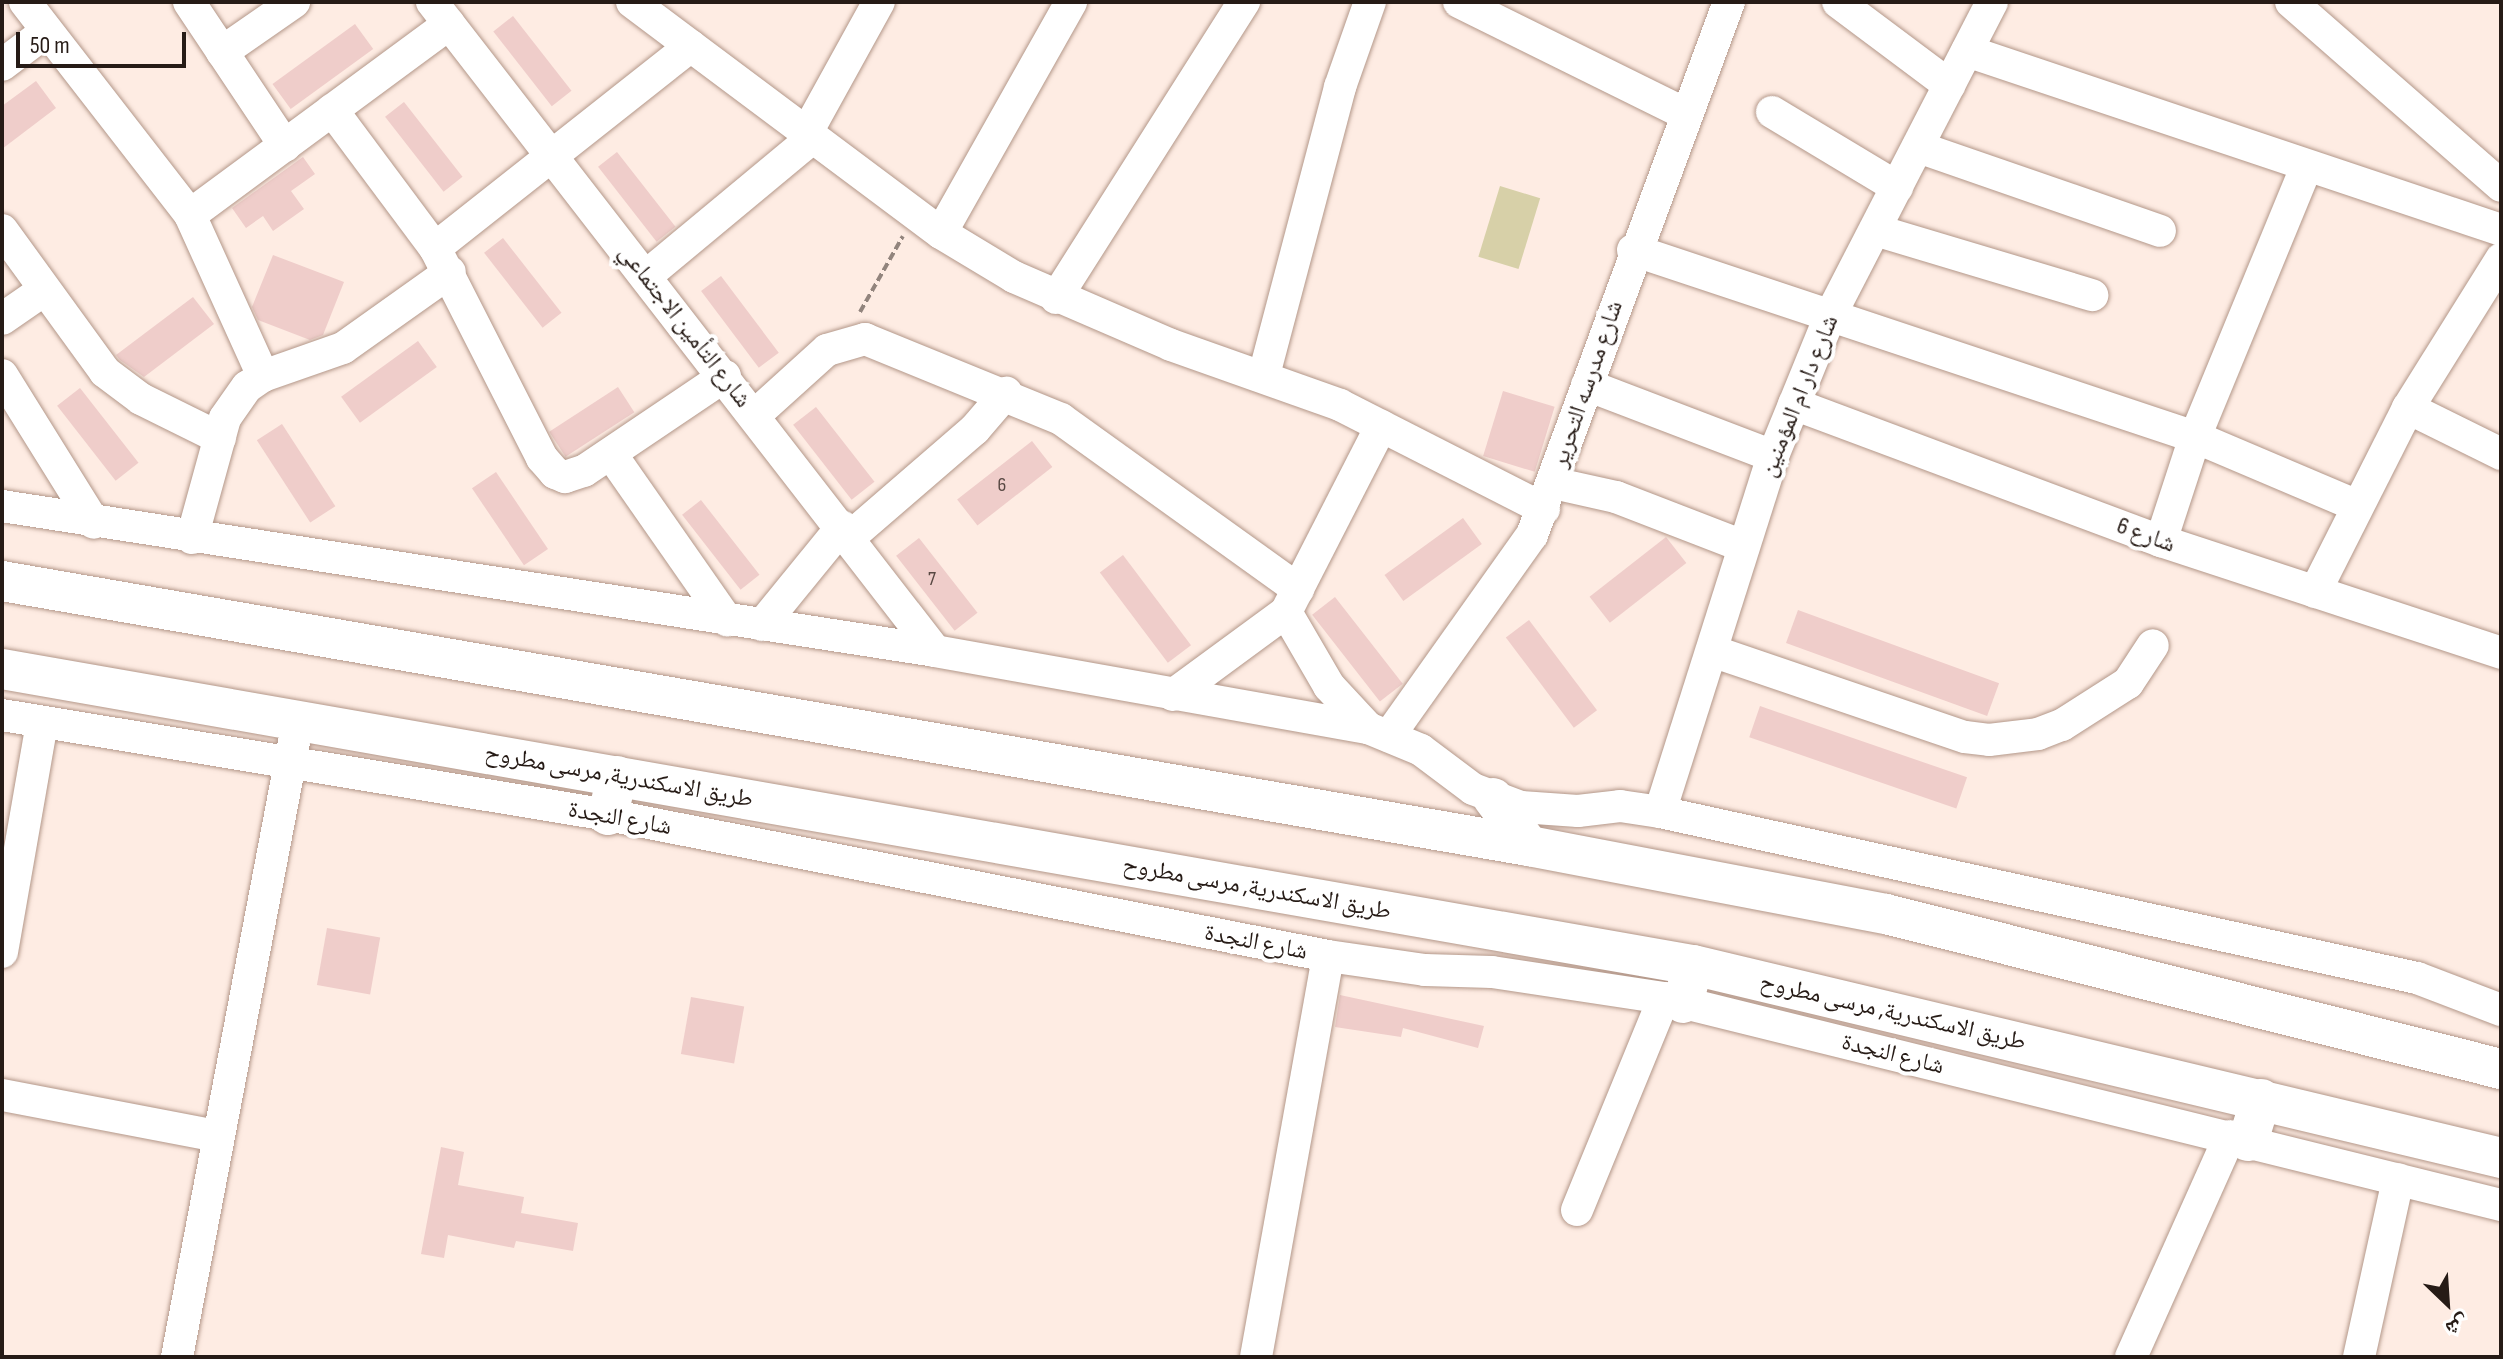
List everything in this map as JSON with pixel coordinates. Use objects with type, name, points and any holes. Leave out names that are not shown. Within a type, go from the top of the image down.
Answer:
[{"type":"main road","points":[[2,581],[1529,846],[1886,914],[2501,1069]]},
{"type":"main road","name":"طريق الاسكندرية, مرسى مطروح","points":[[2,669],[1693,965],[2501,1158]]},
{"type":"main road","points":[[608,815],[617,776]]},
{"type":"main road","points":[[1493,798],[1529,846]]},
{"type":"main road","points":[[1673,1001],[1693,965]]},
{"type":"main road","points":[[2239,1138],[2261,1099]]},
{"type":"street","points":[[25,2],[190,215],[263,376]]},
{"type":"street","points":[[189,2],[285,146]]},
{"type":"street","points":[[222,52],[294,2]]},
{"type":"street","points":[[632,2],[928,224],[1056,298],[1264,375],[1548,496],[1616,497],[1743,546]]},
{"type":"street","points":[[646,276],[809,136],[879,2]]},
{"type":"street","points":[[928,224],[1071,2]]},
{"type":"street","points":[[1056,298],[1244,2]]},
{"type":"street","points":[[1264,375],[1340,87],[1370,2]]},
{"type":"street","points":[[1459,2],[1686,114]]},
{"type":"street","name":"شارع مدرسه التحرير","points":[[1378,732],[1518,560],[1548,496],[1633,250],[1729,2]]},
{"type":"street","points":[[2291,2],[2501,186]]},
{"type":"street","points":[[1848,5],[1949,85]]},
{"type":"street","name":"شارع دار ام المؤمنين","points":[[1660,812],[1773,456],[1831,314],[1967,51],[1979,7]]},
{"type":"street","points":[[190,215],[332,110],[441,13]]},
{"type":"street","name":"شارع التأمين الاجتماعي","points":[[441,13],[846,532],[935,651]]},
{"type":"street","points":[[2,65],[47,31]]},
{"type":"street","points":[[192,538],[220,438],[234,401],[263,376],[343,348],[552,156],[691,46]]},
{"type":"street","points":[[1967,51],[2306,168],[2501,230]]},
{"type":"street","points":[[332,110],[442,260],[547,467],[565,477],[575,476],[725,376]]},
{"type":"street","points":[[1772,112],[1897,187]]},
{"type":"street","points":[[1918,147],[2160,231]]},
{"type":"street","points":[[2161,541],[2195,437],[2306,168]]},
{"type":"street","points":[[2,230],[44,290],[122,387],[220,438]]},
{"type":"street","points":[[1875,230],[2092,295]]},
{"type":"street","points":[[1633,250],[2195,437],[2355,505]]},
{"type":"street","points":[[2315,592],[2355,505],[2408,408],[2501,259]]},
{"type":"street","points":[[2,319],[44,290]]},
{"type":"street","points":[[755,415],[813,362],[845,342],[865,339],[1006,393],[1087,435],[1292,601],[1329,686],[1378,732]]},
{"type":"street","points":[[2,375],[94,523]]},
{"type":"street","points":[[1587,385],[1773,456]]},
{"type":"street","points":[[762,625],[846,532],[975,429],[1006,393]]},
{"type":"street","name":"شارع 6","points":[[1794,404],[2161,541],[2501,653]]},
{"type":"street","points":[[2408,408],[2501,454]]},
{"type":"street","points":[[1173,695],[1292,601],[1381,426]]},
{"type":"street","points":[[611,454],[727,620]]},
{"type":"street","points":[[2,506],[94,523],[935,651],[1378,732],[1421,750],[1493,798],[1546,811],[1620,806],[1660,812],[2417,978],[2501,1010]]},
{"type":"street","points":[[1712,651],[1965,737],[1989,740],[2038,734],[2062,725],[2128,683],[2153,645]]},
{"type":"street","name":"شارع النجدة","points":[[2,715],[608,815],[1328,956],[1425,970],[1492,972],[1673,1001],[2501,1205]]},
{"type":"street","points":[[177,1357],[216,1136],[299,720]]},
{"type":"street","points":[[2,952],[42,722]]},
{"type":"street","points":[[1256,1357],[1328,956]]},
{"type":"street","points":[[1577,1210],[1673,1001]]},
{"type":"street","points":[[2,1095],[216,1136]]},
{"type":"street","points":[[2131,1357],[2239,1138]]},
{"type":"street","points":[[2359,1357],[2398,1179]]},
{"type":"path","points":[[845,342],[928,224]]},
{"type":"shaded area","points":[[1500,186],[1540,198],[1519,269],[1478,257]]},
{"type":"building","points":[[513,16],[571,91],[552,106],[493,31]]},
{"type":"building","points":[[355,24],[373,49],[291,109],[272,84]]},
{"type":"building","points":[[36,81],[56,108],[2,149],[2,106]]},
{"type":"building","points":[[404,102],[462,177],[444,192],[385,117]]},
{"type":"building","points":[[617,152],[675,227],[657,242],[598,167]]},
{"type":"building","points":[[303,157],[315,174],[291,191],[304,209],[273,231],[263,216],[246,228],[232,208]]},
{"type":"building","points":[[503,238],[561,313],[543,328],[484,253]]},
{"type":"building","points":[[273,255],[344,282],[323,335],[310,340],[258,320],[252,307]]},
{"type":"building","points":[[721,276],[779,353],[759,368],[701,291]]},
{"type":"building","points":[[193,297],[214,324],[144,377],[120,360],[116,355]]},
{"type":"building","points":[[418,341],[437,367],[360,423],[341,397]]},
{"type":"building","points":[[618,387],[634,412],[566,457],[549,432]]},
{"type":"building","points":[[80,388],[138,463],[116,481],[57,406]]},
{"type":"building","points":[[1503,391],[1555,407],[1535,472],[1483,456]]},
{"type":"building","points":[[816,407],[874,482],[852,500],[793,425]]},
{"type":"building","points":[[282,424],[335,506],[310,523],[257,440]]},
{"type":"building","points":[[1032,441],[1052,467],[977,525],[957,499]]},
{"type":"building","points":[[496,472],[548,549],[524,565],[472,488]]},
{"type":"building","points":[[701,500],[759,575],[741,590],[682,515]]},
{"type":"building","points":[[1463,518],[1482,544],[1403,601],[1385,575]]},
{"type":"building","points":[[1666,537],[1686,563],[1610,623],[1590,597]]},
{"type":"building","points":[[919,538],[977,613],[955,631],[896,556]]},
{"type":"building","points":[[1123,555],[1191,645],[1168,663],[1100,572]]},
{"type":"building","points":[[1335,597],[1403,684],[1380,702],[1312,615]]},
{"type":"building","points":[[1798,610],[1999,683],[1987,716],[1786,643]]},
{"type":"building","points":[[1529,620],[1597,710],[1574,728],[1506,637]]},
{"type":"building","points":[[1760,706],[1967,777],[1956,809],[1749,737]]},
{"type":"building","points":[[327,928],[380,937],[370,994],[317,985]]},
{"type":"building","points":[[1340,995],[1484,1026],[1478,1048],[1403,1028],[1401,1037],[1335,1027]]},
{"type":"building","points":[[691,997],[744,1006],[734,1063],[681,1054]]},
{"type":"building","points":[[441,1147],[464,1152],[458,1185],[524,1197],[521,1213],[578,1223],[573,1251],[516,1241],[514,1248],[448,1235],[444,1258],[421,1254]]}]
